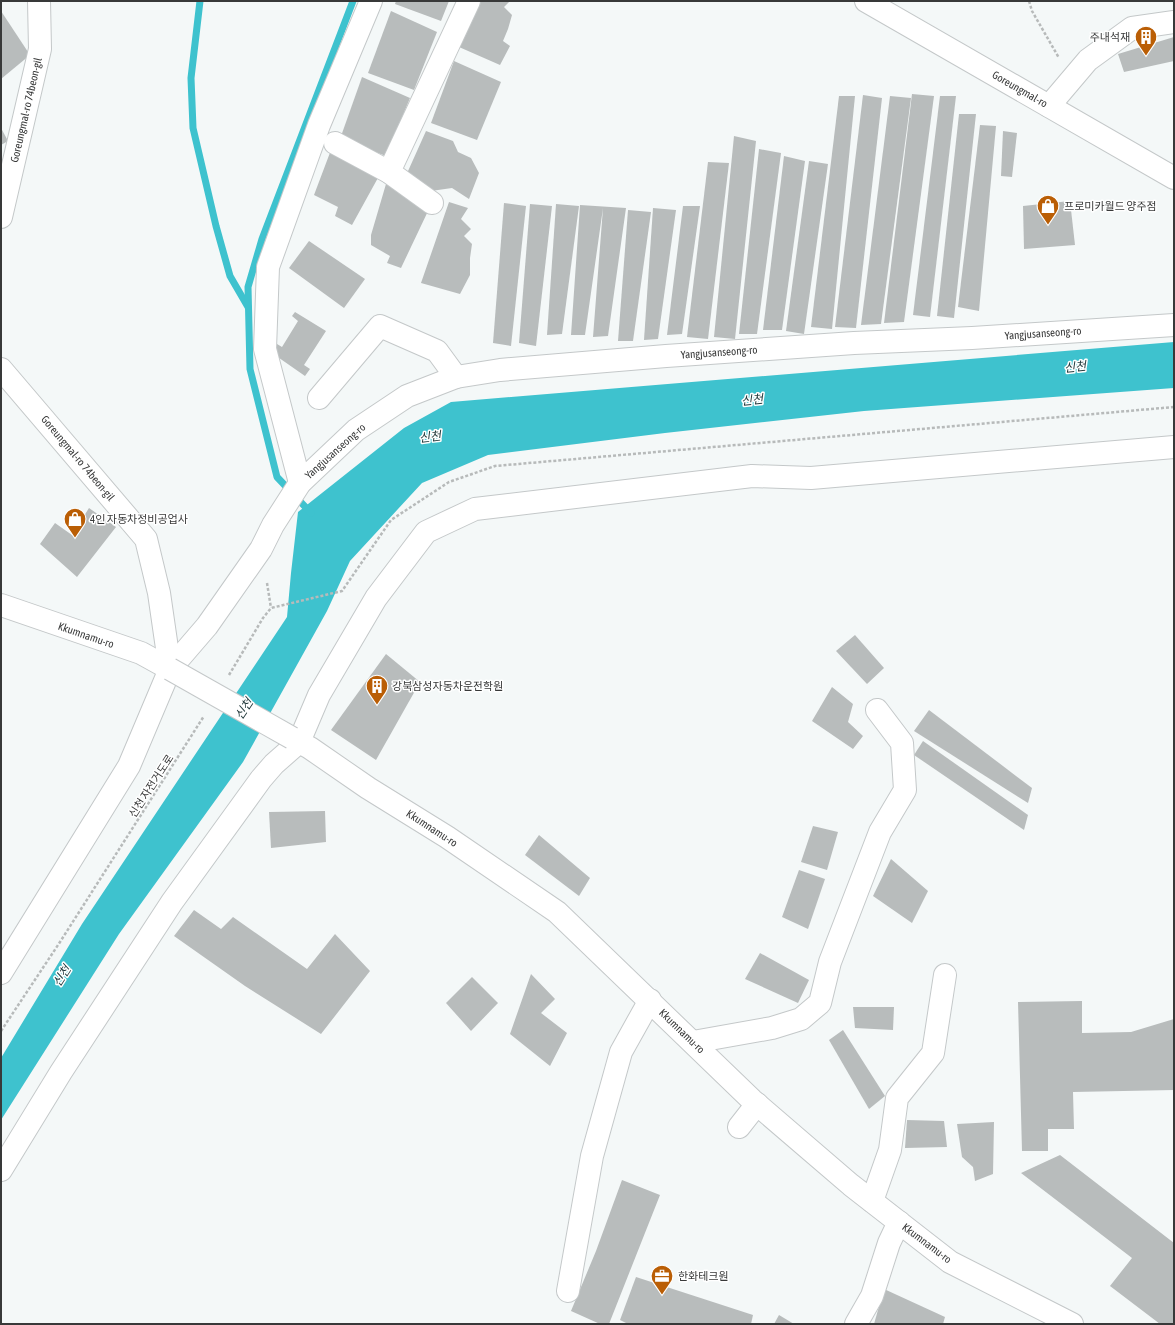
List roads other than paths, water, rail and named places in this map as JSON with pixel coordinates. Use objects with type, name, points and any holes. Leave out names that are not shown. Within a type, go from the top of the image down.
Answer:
[{"type":"street","name":"Goreungmal-ro 74beon-gil","points":[[1,217],[40,49],[39,1]]},
{"type":"street","points":[[300,483],[265,349],[268,267],[319,125],[371,1]]},
{"type":"street","points":[[389,172],[469,1]]},
{"type":"street","name":"Goreungmal-ro","points":[[866,1],[1174,178]]},
{"type":"street","points":[[1049,106],[1088,60],[1132,28],[1174,22]]},
{"type":"street","points":[[335,143],[389,172],[432,203]]},
{"type":"street","name":"Yangjusanseong-ro","points":[[170,669],[207,626],[261,548],[273,525],[300,483],[356,430],[407,396],[456,376],[500,370],[666,356],[854,343],[972,338],[1174,325]]},
{"type":"street","points":[[319,398],[380,326],[437,351],[456,376]]},
{"type":"street","name":"Goreungmal-ro 74beon-gil","points":[[1,369],[146,539],[159,593],[170,669]]},
{"type":"street","points":[[1,1170],[61,1072],[172,902],[261,779],[296,740],[319,695],[376,598],[426,532],[474,509],[752,476],[811,478],[1174,447]]},
{"type":"street","name":"Kkumnamu-ro","points":[[1,605],[140,653],[310,748],[368,788],[447,837],[557,912],[757,1104],[872,1202],[950,1262],[1072,1324]]},
{"type":"street","points":[[1,973],[129,766],[170,669]]},
{"type":"street","points":[[694,1042],[772,1028],[801,1019],[820,1003],[830,962],[880,832],[905,790],[902,743],[877,710]]},
{"type":"street","points":[[872,1202],[890,1150],[897,1098],[933,1053],[945,975]]},
{"type":"street","points":[[568,1291],[592,1156],[621,1052],[650,1000]]},
{"type":"street","points":[[739,1127],[757,1104]]},
{"type":"street","points":[[856,1324],[872,1296],[889,1243],[899,1222]]},
{"type":"water","name":"신천","points":[[1174,342],[1174,388],[864,411],[665,433],[488,455],[422,483],[350,561],[327,611],[243,762],[119,934],[1,1120],[1,1058],[82,924],[287,617],[298,512],[404,428],[451,402]]},
{"type":"waterway","points":[[200,1],[191,78],[193,128],[216,226],[230,276],[248,307]]},
{"type":"waterway","points":[[311,513],[277,477],[250,369],[248,287],[262,239],[353,1]]},
{"type":"place","name":"주내석재","points":[[1146,56]]},
{"type":"place","name":"프로미카월드 양주점","points":[[1048,226]]},
{"type":"place","name":"4인 자동차정비공업사","points":[[75,538]]},
{"type":"place","name":"강북삼성자동차운전학원","points":[[377,706]]},
{"type":"place","name":"한화테크원","points":[[662,1296]]}]
